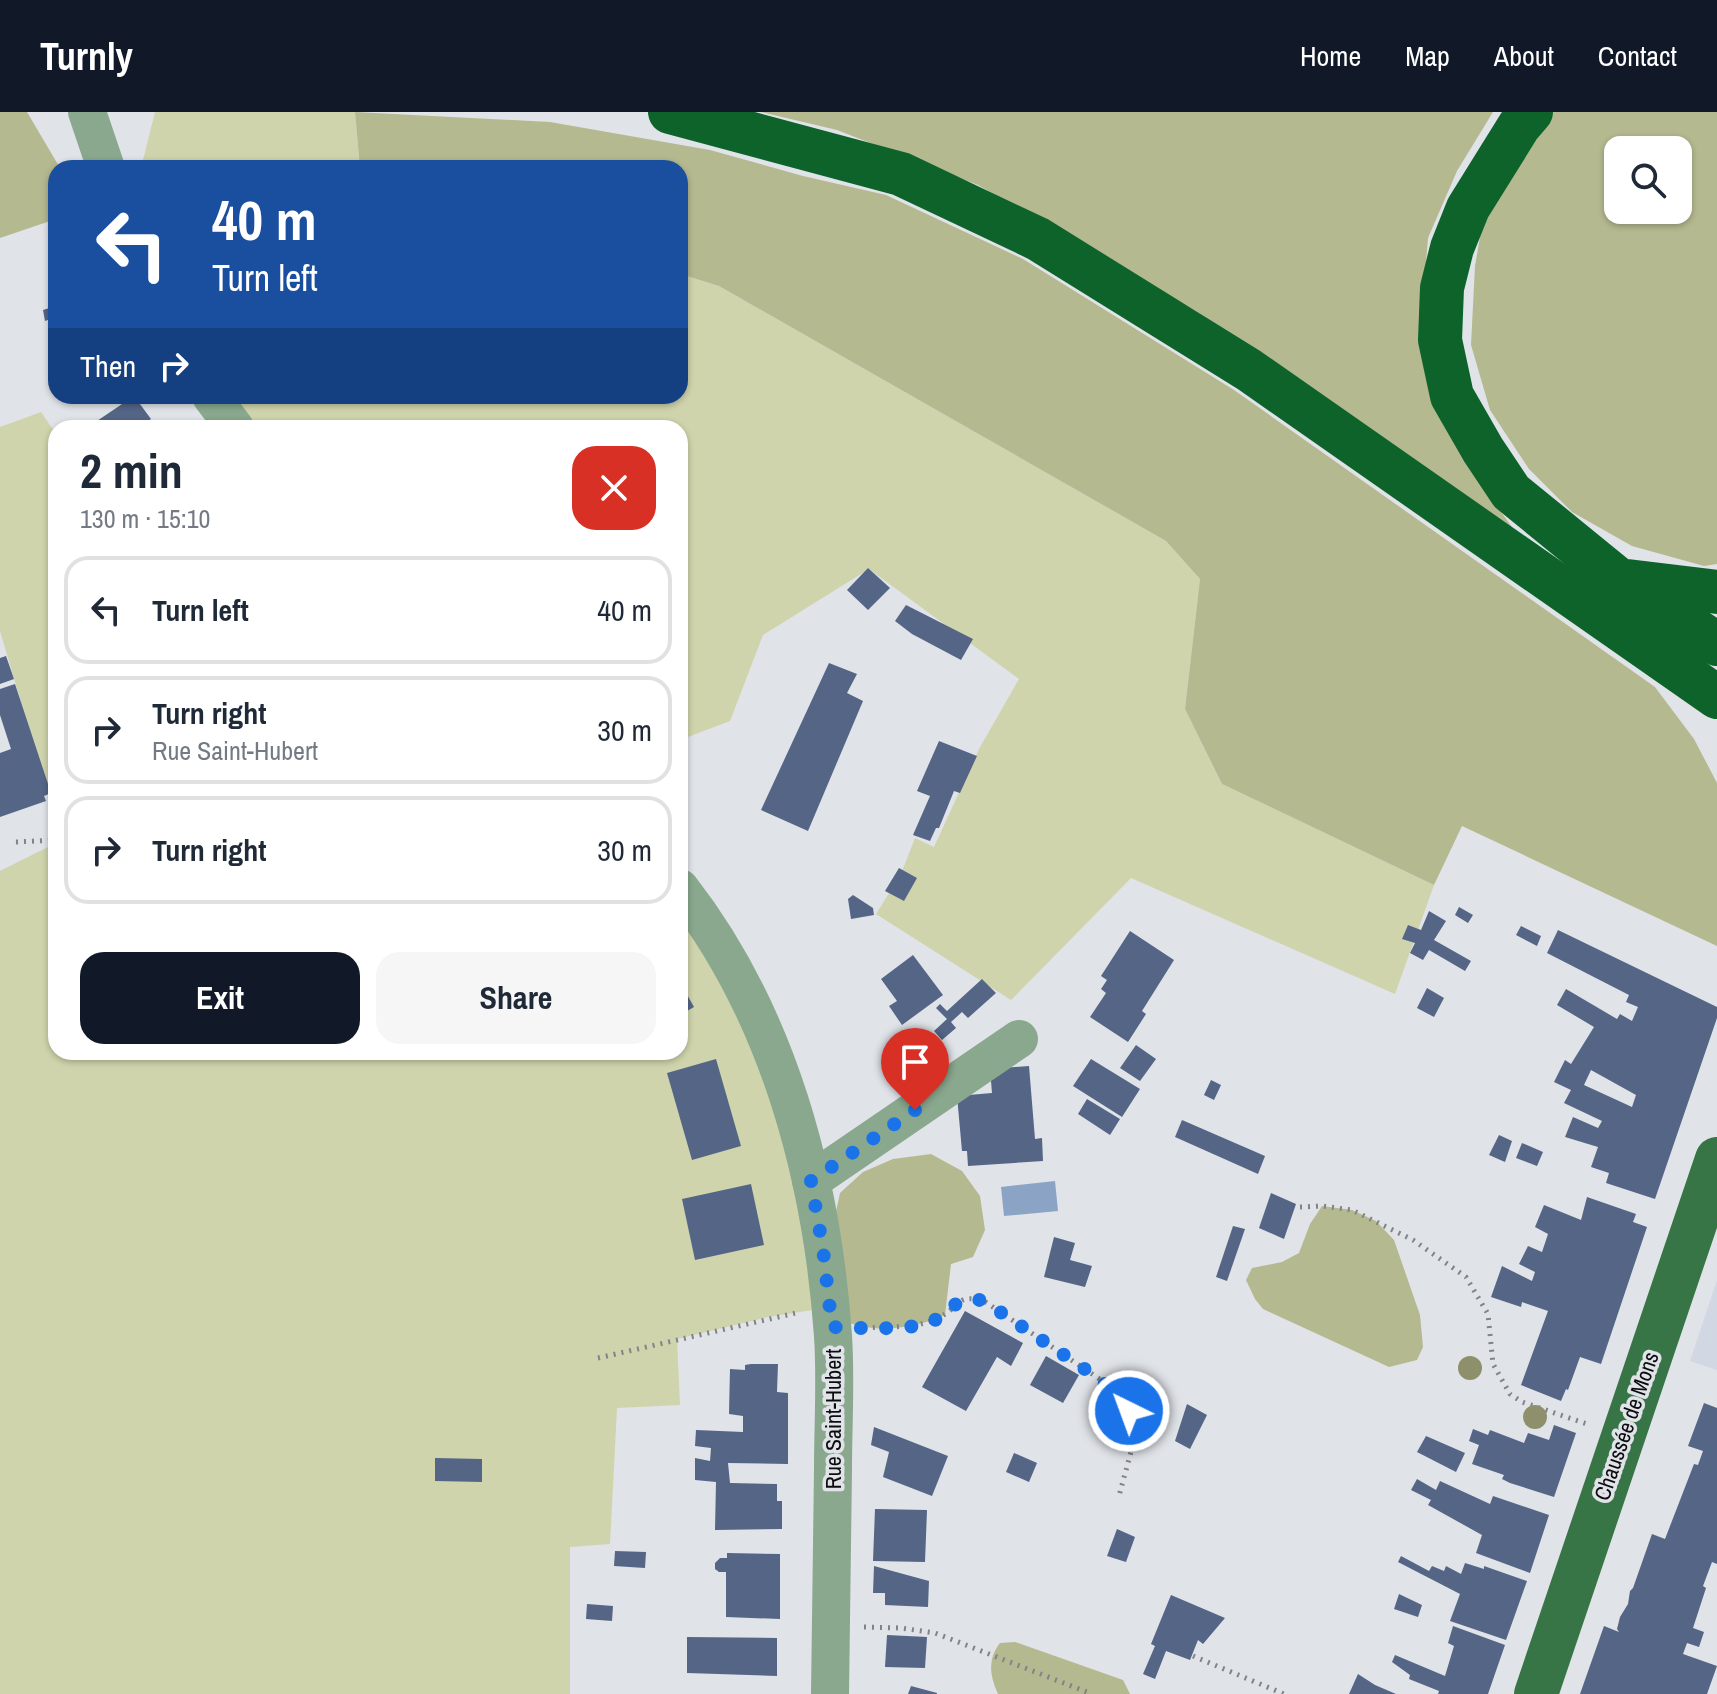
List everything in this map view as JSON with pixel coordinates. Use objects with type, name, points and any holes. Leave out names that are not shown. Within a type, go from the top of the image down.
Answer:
[{"type":"highway","points":[[670,112],[901,174],[1038,239],[1249,370],[1712,698]]},
{"type":"highway","points":[[1531,112],[1468,208],[1452,248],[1442,288],[1440,340],[1452,396],[1511,492],[1619,580],[1717,644]]},
{"type":"highway","points":[[1619,580],[1717,592]]},
{"type":"main road","name":"Chaussée de Mons","points":[[1536,1694],[1622,1436],[1708,1217],[1717,1159]]},
{"type":"street","points":[[87,112],[103,160]]},
{"type":"street","name":"Rue Saint-Hubert","points":[[688,899],[723,949],[758,1018],[773,1053],[805,1152],[811,1181],[823,1249],[834,1369],[830,1694]]},
{"type":"street","points":[[811,1181],[1019,1039]]},
{"type":"path","points":[[16,842],[48,840]]},
{"type":"path","points":[[1300,1207],[1352,1210],[1413,1240],[1442,1259],[1466,1277],[1480,1298],[1488,1314],[1493,1364],[1510,1394],[1546,1411],[1622,1436]]},
{"type":"path","points":[[598,1358],[768,1317],[831,1317],[924,1325],[945,1315],[956,1301],[971,1297],[984,1301],[1101,1380],[1129,1411],[1134,1433],[1119,1496]]},
{"type":"path","points":[[831,1627],[901,1628],[935,1633],[1092,1694]]},
{"type":"path","points":[[1193,1656],[1284,1694]]},
{"type":"shaded area","points":[[1717,1280],[1717,1370],[1690,1361]]},
{"type":"green space","points":[[0,112],[27,112],[55,160],[48,160],[48,222],[0,238]]},
{"type":"green space","points":[[155,112],[355,112],[359,160],[143,160]]},
{"type":"green space","points":[[355,112],[550,122],[710,150],[886,195],[1023,259],[1234,390],[1655,687],[1694,739],[1717,783],[1717,946],[1462,826],[1434,885],[1222,784],[1185,709],[1200,579],[1166,541],[719,286],[688,276],[688,160],[359,160]]},
{"type":"green space","points":[[761,112],[1493,112],[1457,171],[1428,238],[1421,323],[1469,468],[1512,527],[1196,311],[978,185],[837,130]]},
{"type":"green space","points":[[1547,112],[1717,112],[1717,564],[1704,566],[1632,546],[1572,512],[1529,469],[1490,410],[1471,345],[1475,266],[1484,214]]},
{"type":"green space","points":[[688,276],[719,286],[1166,541],[1200,579],[1185,709],[1222,784],[1434,885],[1395,994],[1131,878],[1011,1000],[876,914],[901,874],[915,838],[934,847],[979,749],[1019,679],[869,569],[763,635],[730,721],[688,737],[688,420],[229,420],[217,404],[688,404]]},
{"type":"green space","points":[[41,412],[48,422],[48,793],[0,631],[0,427]]},
{"type":"green space","points":[[48,847],[48,1060],[688,1060],[688,900],[742,984],[831,1307],[768,1317],[677,1339],[680,1405],[617,1408],[610,1544],[570,1547],[570,1694],[0,1694],[0,871]]},
{"type":"green space","points":[[931,1154],[962,1171],[980,1196],[985,1230],[973,1257],[951,1264],[945,1315],[896,1328],[871,1328],[847,1322],[833,1226],[840,1193],[863,1172],[893,1159]]},
{"type":"green space","points":[[1322,1206],[1352,1210],[1376,1221],[1394,1240],[1420,1315],[1423,1347],[1417,1360],[1389,1367],[1263,1309],[1255,1299],[1246,1280],[1252,1268],[1282,1262],[1299,1253],[1310,1224]]},
{"type":"green space","points":[[1015,1642],[1123,1680],[1130,1694],[998,1694],[992,1674],[993,1656],[1000,1643]]},
{"type":"water","points":[[1055,1181],[1058,1211],[1004,1216],[1001,1187]]},
{"type":"building","points":[[48,308],[48,320],[45,321],[43,310]]},
{"type":"building","points":[[122,404],[140,404],[151,419],[149,420],[98,420]]},
{"type":"building","points":[[868,568],[890,588],[868,610],[847,590]]},
{"type":"building","points":[[906,605],[973,639],[961,660],[912,634],[895,621]]},
{"type":"building","points":[[6,656],[14,679],[0,684],[0,658]]},
{"type":"building","points":[[829,663],[857,674],[847,693],[863,701],[808,831],[761,810]]},
{"type":"building","points":[[15,684],[48,784],[48,794],[44,796],[46,801],[0,817],[0,753],[11,749],[0,715],[0,689]]},
{"type":"building","points":[[939,741],[977,756],[960,793],[954,791],[939,828],[936,828],[930,841],[913,835],[930,796],[917,791]]},
{"type":"building","points":[[899,868],[917,878],[904,901],[885,891]]},
{"type":"building","points":[[853,895],[873,908],[874,915],[851,919],[848,899]]},
{"type":"building","points":[[1459,907],[1473,915],[1468,923],[1455,915]]},
{"type":"building","points":[[1429,911],[1446,921],[1434,940],[1471,961],[1465,971],[1429,950],[1423,960],[1410,953],[1415,943],[1402,939],[1408,925],[1421,930]]},
{"type":"building","points":[[1521,926],[1541,936],[1537,946],[1516,935]]},
{"type":"building","points":[[1558,930],[1717,1007],[1717,1018],[1655,1199],[1606,1183],[1609,1173],[1591,1167],[1598,1147],[1565,1137],[1573,1117],[1598,1128],[1602,1121],[1564,1103],[1571,1090],[1554,1082],[1565,1060],[1571,1064],[1594,1027],[1557,1005],[1566,989],[1617,1019],[1620,1014],[1632,1021],[1638,1007],[1626,1002],[1629,995],[1547,953]],"holes":[[[1591,1070],[1636,1095],[1632,1107],[1584,1085]]]},
{"type":"building","points":[[1130,931],[1174,960],[1142,1011],[1146,1014],[1128,1042],[1090,1017],[1106,993],[1101,989],[1107,980],[1101,976]]},
{"type":"building","points":[[913,955],[943,995],[902,1025],[889,1006],[897,1001],[881,979]]},
{"type":"building","points":[[982,979],[996,993],[968,1018],[962,1012],[951,1022],[956,1028],[942,1040],[934,1031],[947,1019],[936,1008],[940,1004],[947,1011]]},
{"type":"building","points":[[1427,988],[1444,998],[1434,1017],[1417,1008]]},
{"type":"building","points":[[688,996],[694,1007],[688,1010]]},
{"type":"building","points":[[1136,1045],[1156,1059],[1140,1081],[1120,1068]]},
{"type":"building","points":[[716,1059],[741,1146],[692,1160],[667,1073]]},
{"type":"building","points":[[1091,1059],[1140,1089],[1122,1117],[1073,1086]]},
{"type":"building","points":[[1029,1066],[1035,1139],[1042,1138],[1043,1161],[968,1166],[967,1151],[962,1151],[957,1096],[992,1093],[990,1069]]},
{"type":"building","points":[[1211,1080],[1221,1085],[1214,1100],[1204,1095]]},
{"type":"building","points":[[1087,1099],[1120,1119],[1110,1135],[1078,1114]]},
{"type":"building","points":[[1182,1120],[1265,1156],[1258,1174],[1175,1137]]},
{"type":"building","points":[[1499,1135],[1512,1141],[1505,1162],[1489,1155]]},
{"type":"building","points":[[1522,1143],[1543,1152],[1537,1166],[1516,1158]]},
{"type":"building","points":[[751,1184],[764,1245],[695,1260],[682,1199]]},
{"type":"building","points":[[1271,1193],[1296,1204],[1284,1239],[1259,1228]]},
{"type":"building","points":[[1587,1197],[1636,1214],[1633,1222],[1647,1227],[1601,1364],[1580,1357],[1561,1401],[1521,1385],[1548,1311],[1522,1302],[1521,1307],[1491,1297],[1502,1266],[1532,1281],[1535,1272],[1519,1264],[1528,1246],[1542,1252],[1548,1234],[1535,1227],[1544,1205],[1581,1220]]},
{"type":"building","points":[[1233,1226],[1245,1229],[1227,1281],[1216,1277]]},
{"type":"building","points":[[1054,1237],[1075,1243],[1070,1260],[1092,1266],[1085,1287],[1044,1277]]},
{"type":"building","points":[[965,1311],[1023,1343],[1011,1366],[997,1357],[966,1411],[922,1387]]},
{"type":"building","points":[[1046,1356],[1079,1375],[1063,1403],[1030,1385]]},
{"type":"building","points":[[778,1364],[777,1392],[788,1393],[788,1464],[728,1463],[730,1483],[777,1484],[777,1501],[782,1501],[782,1529],[715,1530],[716,1482],[695,1480],[695,1458],[710,1461],[711,1448],[695,1446],[696,1430],[743,1432],[743,1416],[729,1414],[730,1369],[745,1370],[745,1365]]},
{"type":"building","points":[[1704,1403],[1717,1408],[1717,1564],[1712,1562],[1693,1628],[1704,1632],[1699,1647],[1687,1643],[1683,1654],[1717,1666],[1707,1694],[1580,1694],[1604,1626],[1619,1632],[1620,1617],[1628,1604],[1652,1534],[1665,1539],[1694,1464],[1698,1465],[1703,1451],[1688,1446]]},
{"type":"building","points":[[1187,1404],[1207,1415],[1190,1449],[1175,1441]]},
{"type":"building","points":[[1554,1425],[1576,1433],[1554,1497],[1510,1483],[1502,1479],[1504,1475],[1472,1464],[1479,1445],[1469,1441],[1473,1429],[1488,1435],[1490,1430],[1524,1443],[1528,1433],[1549,1440]]},
{"type":"building","points":[[874,1427],[948,1456],[932,1496],[883,1477],[889,1452],[871,1445]]},
{"type":"building","points":[[1426,1436],[1465,1453],[1456,1472],[1417,1452]]},
{"type":"building","points":[[1014,1453],[1037,1463],[1029,1482],[1006,1472]]},
{"type":"building","points":[[435,1458],[482,1459],[482,1482],[435,1481]]},
{"type":"building","points":[[1417,1479],[1436,1490],[1440,1481],[1490,1504],[1493,1496],[1549,1515],[1530,1573],[1476,1553],[1482,1535],[1428,1505],[1431,1500],[1411,1490]]},
{"type":"building","points":[[875,1509],[927,1510],[925,1562],[873,1561]]},
{"type":"building","points":[[1117,1529],[1135,1537],[1126,1562],[1107,1556]]},
{"type":"building","points":[[615,1551],[646,1552],[645,1568],[614,1566]]},
{"type":"building","points":[[727,1553],[780,1554],[780,1619],[726,1617],[726,1572],[715,1569],[715,1563],[720,1558],[727,1558]]},
{"type":"building","points":[[1401,1556],[1429,1571],[1432,1566],[1444,1571],[1446,1566],[1461,1574],[1465,1563],[1484,1569],[1484,1566],[1527,1581],[1506,1640],[1450,1621],[1460,1594],[1398,1562]]},
{"type":"building","points":[[874,1566],[929,1581],[928,1607],[885,1605],[885,1593],[873,1593]]},
{"type":"building","points":[[1399,1594],[1422,1605],[1418,1617],[1394,1609]]},
{"type":"building","points":[[1171,1595],[1225,1618],[1203,1644],[1198,1640],[1190,1660],[1166,1651],[1155,1679],[1143,1674],[1155,1646],[1151,1644]]},
{"type":"building","points":[[587,1604],[613,1606],[612,1621],[586,1619]]},
{"type":"building","points":[[1453,1626],[1505,1645],[1488,1694],[1438,1694],[1439,1691],[1409,1679],[1410,1675],[1392,1662],[1395,1655],[1445,1676],[1454,1646],[1448,1643]]},
{"type":"building","points":[[887,1635],[927,1637],[925,1668],[885,1667]]},
{"type":"building","points":[[687,1637],[777,1638],[777,1676],[687,1673]]},
{"type":"building","points":[[1358,1674],[1375,1685],[1396,1694],[1349,1694]]},
{"type":"building","points":[[911,1686],[937,1693],[937,1694],[908,1694]]},
{"type":"route","points":[[915,1110],[811,1181],[828,1279],[832,1327],[924,1325],[945,1315],[956,1301],[971,1297],[984,1301],[1101,1380],[1129,1411]]}]
